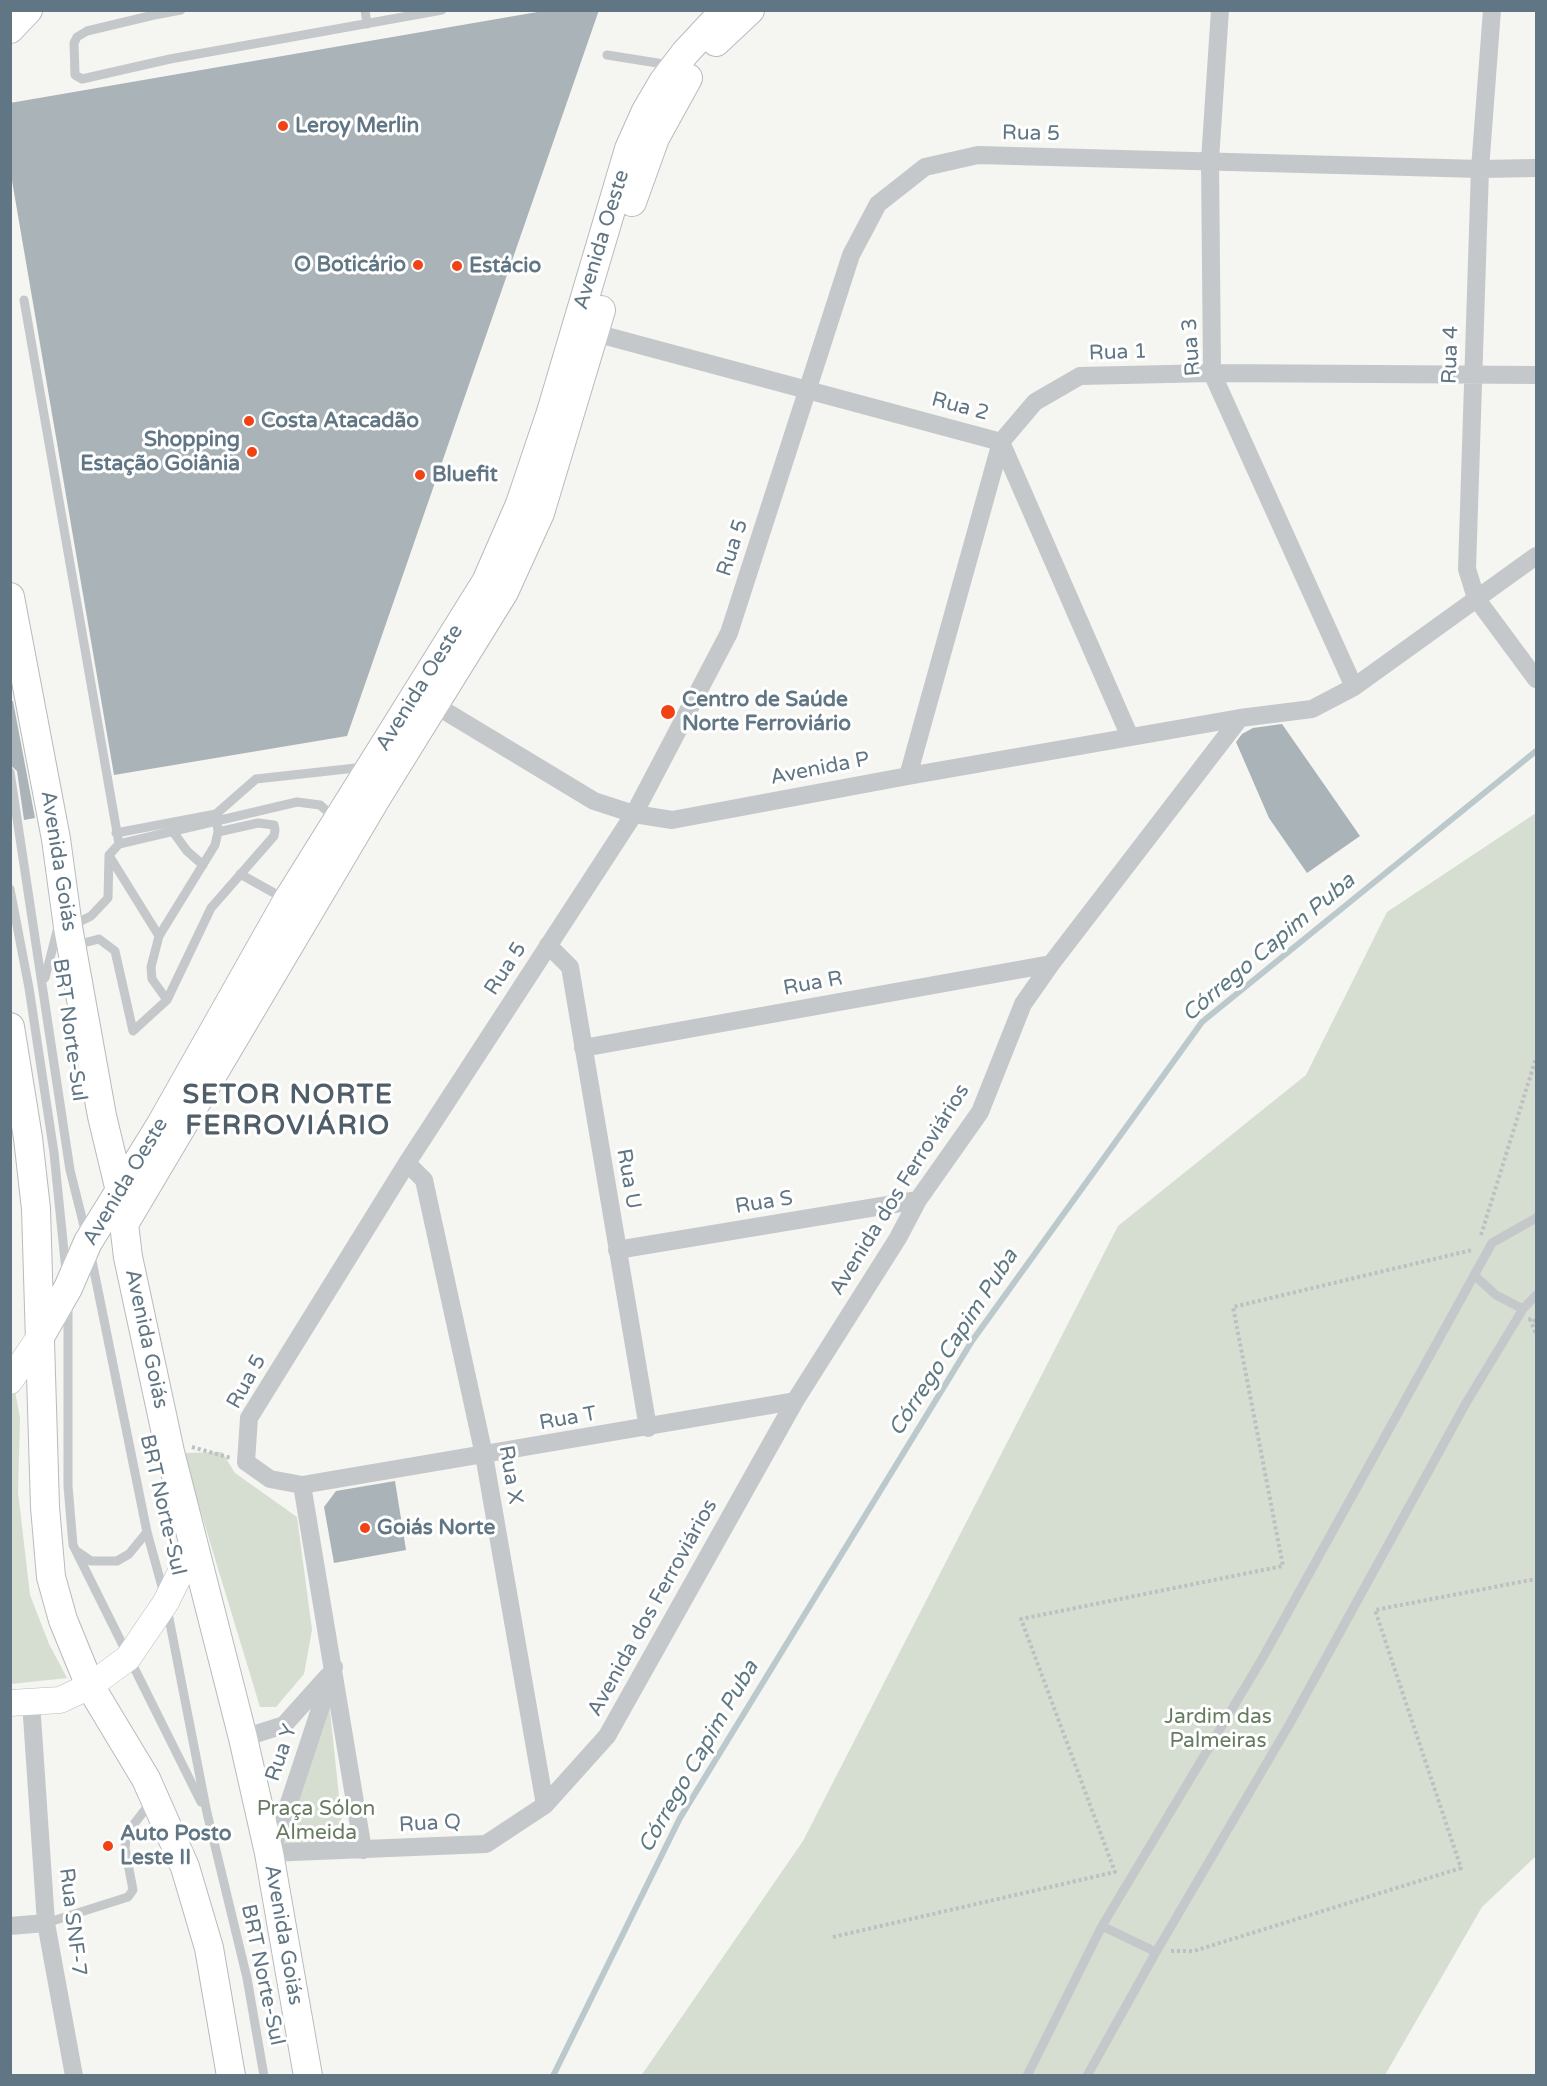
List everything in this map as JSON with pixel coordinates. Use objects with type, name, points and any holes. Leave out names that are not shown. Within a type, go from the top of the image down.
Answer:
[{"type":"main road","points":[[10,29],[28,10]]},
{"type":"main road","name":"Avenida Oeste","points":[[41,1335],[68,1288],[88,1242],[160,1126],[287,901],[486,582],[503,549],[551,412],[629,149],[646,111],[675,66],[725,10]]},
{"type":"main road","name":"Avenida Oeste","points":[[124,1224],[504,592],[540,513],[634,195],[655,138],[697,62],[750,10]]},
{"type":"main road","name":"Avenida Goiás","points":[[10,597],[56,839],[102,1116],[120,1191],[124,1224],[168,1441],[243,1738],[269,1853],[308,2076]]},
{"type":"main road","points":[[10,1027],[28,1138],[36,1209],[45,1507],[51,1577],[63,1620],[90,1686],[154,1798],[185,1867],[209,1948],[231,2076]]},
{"type":"main road","points":[[102,1116],[122,1129],[136,1131],[160,1126]]},
{"type":"main road","points":[[10,1382],[41,1335]]},
{"type":"main road","points":[[21,1703],[60,1700],[90,1686],[128,1658],[166,1602],[194,1547]]},
{"type":"street","name":"Rua 3","points":[[1221,10],[1210,160],[1212,373],[1354,687]]},
{"type":"street","name":"Rua 4","points":[[1492,10],[1480,169],[1467,569],[1476,598],[1536,679]]},
{"type":"street","name":"Rua 5","points":[[246,1462],[249,1418],[407,1163],[634,814],[729,633],[851,255],[878,204],[925,167],[978,155],[1480,169],[1536,168]]},
{"type":"street","name":"Rua 2","points":[[595,333],[1001,442],[1130,737]]},
{"type":"street","name":"Rua 1","points":[[908,776],[1001,442],[1035,402],[1080,376],[1212,373],[1536,375]]},
{"type":"street","points":[[1240,718],[1312,709],[1354,687],[1536,556]]},
{"type":"street","name":"Avenida P","points":[[435,705],[594,801],[634,814],[672,820],[1240,718]]},
{"type":"street","name":"Avenida dos Ferroviários","points":[[545,1805],[607,1736],[795,1401],[898,1238],[918,1200],[980,1112],[1023,1004],[1051,964],[1240,718]]},
{"type":"street","name":"Rua U","points":[[548,945],[570,966],[648,1428]]},
{"type":"street","name":"Rua R","points":[[584,1048],[1051,964]]},
{"type":"street","name":"Rua X","points":[[407,1163],[424,1179],[484,1455],[545,1805]]},
{"type":"street","name":"Rua S","points":[[618,1250],[918,1200]]},
{"type":"street","name":"Rua T","points":[[246,1462],[270,1479],[302,1485],[648,1428],[795,1401]]},
{"type":"street","name":"Rua Y","points":[[302,1485],[363,1850]]},
{"type":"street","name":"Rua Y","points":[[243,1738],[284,1725],[334,1667]]},
{"type":"street","name":"Rua Y","points":[[269,1853],[281,1827],[334,1667]]},
{"type":"street","name":"Rua SNF-7","points":[[21,1703],[46,1923],[74,2076]]},
{"type":"street","name":"Rua Q","points":[[269,1853],[486,1844],[545,1805]]},
{"type":"street","points":[[10,1926],[46,1923]]},
{"type":"lane","points":[[181,10],[154,15],[77,37],[74,43],[75,75],[82,79],[170,59],[442,10]]},
{"type":"lane","points":[[365,10],[367,24]]},
{"type":"lane","points":[[607,55],[675,66]]},
{"type":"lane","points":[[24,300],[118,844]]},
{"type":"lane","points":[[166,1000],[151,974],[159,936],[215,845],[218,832],[217,817],[256,779],[331,772],[372,765]]},
{"type":"lane","name":"BRT Norte-Sul","points":[[10,772],[44,983],[70,1170],[88,1242],[147,1532],[166,1602],[207,1813]]},
{"type":"lane","points":[[44,983],[69,925],[92,916],[108,898],[109,855],[118,844],[170,828],[287,804],[307,802],[320,805],[337,820]]},
{"type":"lane","points":[[69,925],[99,939],[115,951],[133,1031],[166,1000],[211,908],[274,836],[274,825],[258,823],[218,832]]},
{"type":"lane","points":[[116,833],[170,828]]},
{"type":"lane","points":[[170,828],[187,850],[203,865]]},
{"type":"lane","points":[[109,855],[159,936]]},
{"type":"lane","points":[[240,874],[287,901]]},
{"type":"lane","points":[[10,889],[22,956]]},
{"type":"lane","points":[[10,930],[22,956]]},
{"type":"lane","name":"BRT Norte-Sul","points":[[22,956],[54,1153],[68,1288],[69,1486],[73,1545],[207,1813]]},
{"type":"lane","points":[[1028,2076],[1102,1926],[1262,1659],[1492,1243],[1536,1218]]},
{"type":"lane","points":[[1527,1223],[1536,1231]]},
{"type":"lane","points":[[1474,1275],[1496,1295],[1523,1309]]},
{"type":"lane","points":[[1087,2076],[1156,1952],[1289,1725],[1466,1404],[1523,1309],[1536,1295]]},
{"type":"lane","points":[[73,1545],[91,1561],[117,1562],[129,1554],[147,1532]]},
{"type":"lane","points":[[46,1923],[128,1897],[133,1890],[125,1848],[127,1833],[154,1798]]},
{"type":"lane","points":[[207,1813],[247,1978],[264,2076]]},
{"type":"lane","points":[[1102,1926],[1156,1952]]},
{"type":"path","points":[[1480,1238],[1536,1058]]},
{"type":"path","points":[[833,1937],[1114,1872],[1021,1619],[1282,1566],[1233,1307],[1476,1249]]},
{"type":"path","points":[[1536,1321],[1530,1319],[1536,1334]]},
{"type":"path","points":[[168,1441],[246,1462]]},
{"type":"path","points":[[1156,1952],[1194,1951],[1461,1868],[1375,1610],[1536,1579]]},
{"type":"green space","name":"Jardim das Palmeiras","points":[[1536,813],[1536,1856],[1482,1907],[1385,2075],[641,2076],[803,1841],[1118,1226],[1306,1075],[1387,912]]},
{"type":"green space","points":[[14,1386],[20,1418],[18,1492],[30,1595],[49,1644],[67,1678],[11,1684],[10,1392]]},
{"type":"green space","points":[[222,1452],[235,1473],[297,1517],[312,1630],[304,1674],[276,1707],[260,1707],[183,1453]]},
{"type":"green space","name":"Praça Sólon Almeida","points":[[329,1700],[344,1845],[281,1847]]},
{"type":"building","name":"Shopping Estação Goiânia","points":[[549,10],[599,10],[347,736],[114,775],[10,169],[10,103]]},
{"type":"building","points":[[10,701],[13,701],[35,818],[24,820],[17,771],[10,765]]},
{"type":"building","points":[[1282,724],[1360,836],[1307,873],[1269,818],[1236,742],[1242,734],[1253,728]]},
{"type":"building","name":"Goiás Norte","points":[[395,1481],[406,1550],[334,1563],[324,1507],[336,1491]]},
{"type":"waterway","name":"Córrego Capim Puba","points":[[553,2076],[680,1818],[972,1341],[1202,1022],[1536,751]]},
{"type":"place","name":"Leroy Merlin","points":[[283,126]]},
{"type":"place","name":"O Boticário","points":[[418,265]]},
{"type":"place","name":"Estácio","points":[[457,266]]},
{"type":"place","name":"Costa Atacadão","points":[[249,421]]},
{"type":"place","name":"Shopping Estação Goiânia","points":[[252,452]]},
{"type":"place","name":"Bluefit","points":[[420,475]]},
{"type":"place","name":"Centro de Saúde Norte Ferroviário","points":[[668,712]]},
{"type":"place","name":"Goiás Norte","points":[[365,1528]]},
{"type":"place","name":"Auto Posto Leste II","points":[[108,1846]]},
{"type":"district","name":"SETOR NORTE FERROVIÁRIO","points":[[288,1112]]}]
